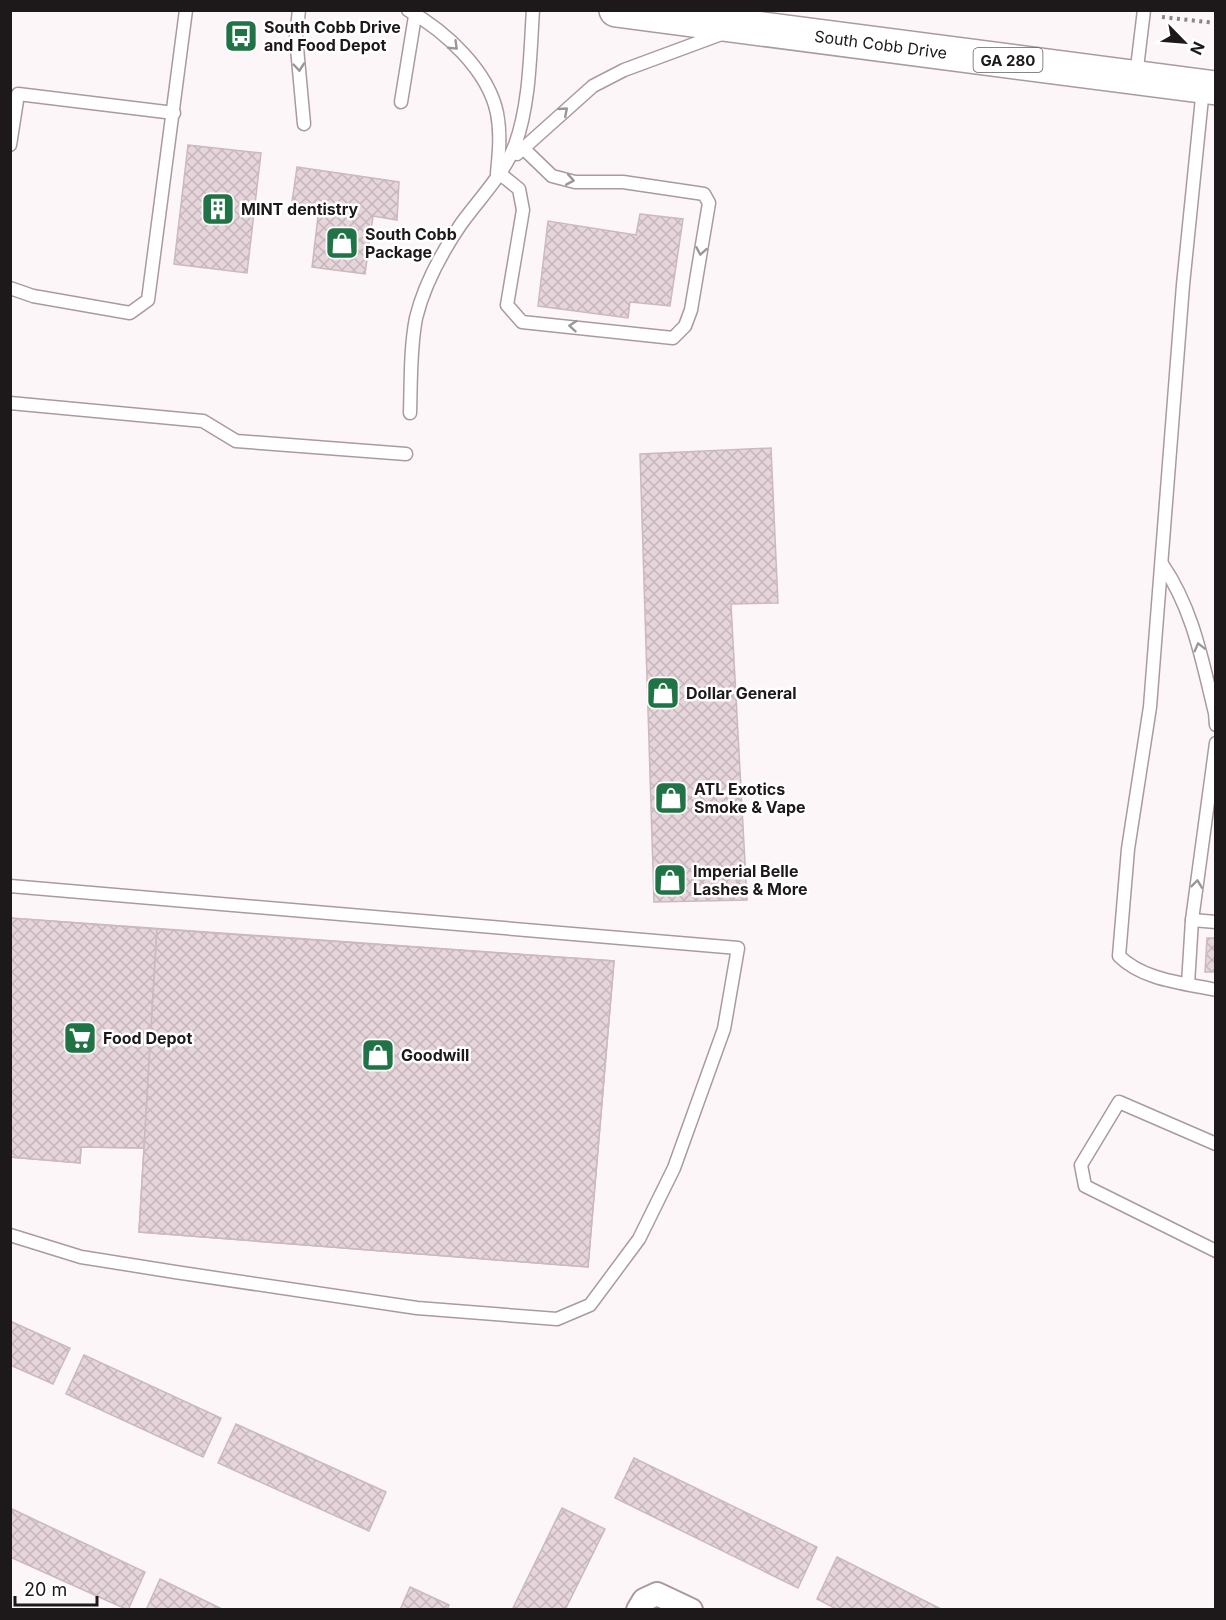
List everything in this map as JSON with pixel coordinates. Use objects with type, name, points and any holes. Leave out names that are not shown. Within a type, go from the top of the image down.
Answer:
[{"type":"main road","name":"South Cobb Drive","points":[[616,10],[747,20],[801,33],[1209,88]]},
{"type":"street","points":[[638,1610],[644,1600],[657,1594],[691,1610]]},
{"type":"lane","points":[[10,288],[33,296],[130,313],[148,300],[186,10]]},
{"type":"lane","points":[[299,10],[296,37],[304,124]]},
{"type":"lane","points":[[410,414],[413,341],[423,298],[449,244],[500,171],[519,133],[528,76],[533,10]]},
{"type":"lane","points":[[413,12],[460,52],[488,88],[496,112],[500,143],[500,171],[519,189],[523,210],[507,305],[522,322],[673,338],[685,326],[691,310],[709,203],[704,194],[623,182],[574,182],[552,176],[523,148]]},
{"type":"lane","points":[[401,102],[413,12]]},
{"type":"lane","points":[[1136,77],[1144,12]]},
{"type":"lane","points":[[500,171],[593,86],[624,70],[747,20]]},
{"type":"lane","points":[[1209,88],[1183,285],[1150,706],[1128,849],[1119,956],[1126,963],[1159,979],[1215,990]]},
{"type":"lane","points":[[10,145],[18,94],[174,113]]},
{"type":"lane","points":[[10,403],[203,421],[236,441],[406,454]]},
{"type":"lane","points":[[1162,564],[1177,586],[1191,616],[1215,713],[1215,725]]},
{"type":"lane","points":[[1188,984],[1192,920],[1215,743]]},
{"type":"lane","points":[[10,886],[738,948],[724,1029],[664,1188],[639,1239],[590,1305],[557,1319],[417,1308],[175,1272],[81,1257],[10,1235]]},
{"type":"lane","points":[[1192,920],[1215,922]]},
{"type":"lane","points":[[1215,1144],[1119,1102],[1081,1165],[1085,1186],[1215,1251]]},
{"type":"path","points":[[1144,12],[1215,24]]},
{"type":"building","name":"MINT dentistry","points":[[188,145],[261,153],[247,273],[174,264]]},
{"type":"building","name":"South Cobb Package","points":[[297,167],[399,182],[397,220],[373,216],[365,274],[312,267],[319,208],[292,202]]},
{"type":"building","points":[[640,214],[683,219],[670,306],[630,302],[628,318],[538,306],[548,221],[636,235]]},
{"type":"building","points":[[771,448],[778,603],[731,604],[747,900],[654,902],[640,454]]},
{"type":"building","name":"Goodwill","points":[[10,918],[614,961],[588,1267],[139,1232],[144,1148],[81,1147],[80,1163],[10,1157]]},
{"type":"building","name":"Food Depot","points":[[10,918],[157,929],[144,1148],[81,1147],[80,1163],[10,1157]]},
{"type":"building","name":"Goodwill","points":[[157,929],[614,961],[588,1267],[139,1232]]},
{"type":"building","points":[[1207,938],[1216,938],[1216,972],[1205,972]]},
{"type":"building","points":[[10,1321],[70,1348],[53,1384],[10,1365]]},
{"type":"building","points":[[84,1355],[221,1418],[203,1457],[66,1394]]},
{"type":"building","points":[[236,1424],[386,1492],[369,1531],[218,1463]]},
{"type":"building","points":[[634,1458],[817,1547],[798,1588],[615,1498]]},
{"type":"building","points":[[10,1508],[145,1572],[128,1610],[10,1557]]},
{"type":"building","points":[[562,1508],[605,1529],[565,1610],[512,1610]]},
{"type":"building","points":[[837,1557],[943,1610],[838,1610],[817,1599]]},
{"type":"building","points":[[160,1579],[224,1610],[146,1610]]},
{"type":"building","points":[[410,1587],[449,1605],[447,1610],[400,1610]]},
{"type":"place","name":"South Cobb Drive and Food Depot","points":[[241,36]]},
{"type":"place","name":"MINT dentistry","points":[[218,209]]},
{"type":"place","name":"South Cobb Package","points":[[342,243]]},
{"type":"place","name":"Dollar General","points":[[663,693]]},
{"type":"place","name":"ATL Exotics Smoke & Vape","points":[[671,798]]},
{"type":"place","name":"Imperial Belle Lashes & More","points":[[670,880]]},
{"type":"place","name":"Food Depot","points":[[80,1038]]},
{"type":"place","name":"Goodwill","points":[[378,1055]]}]
